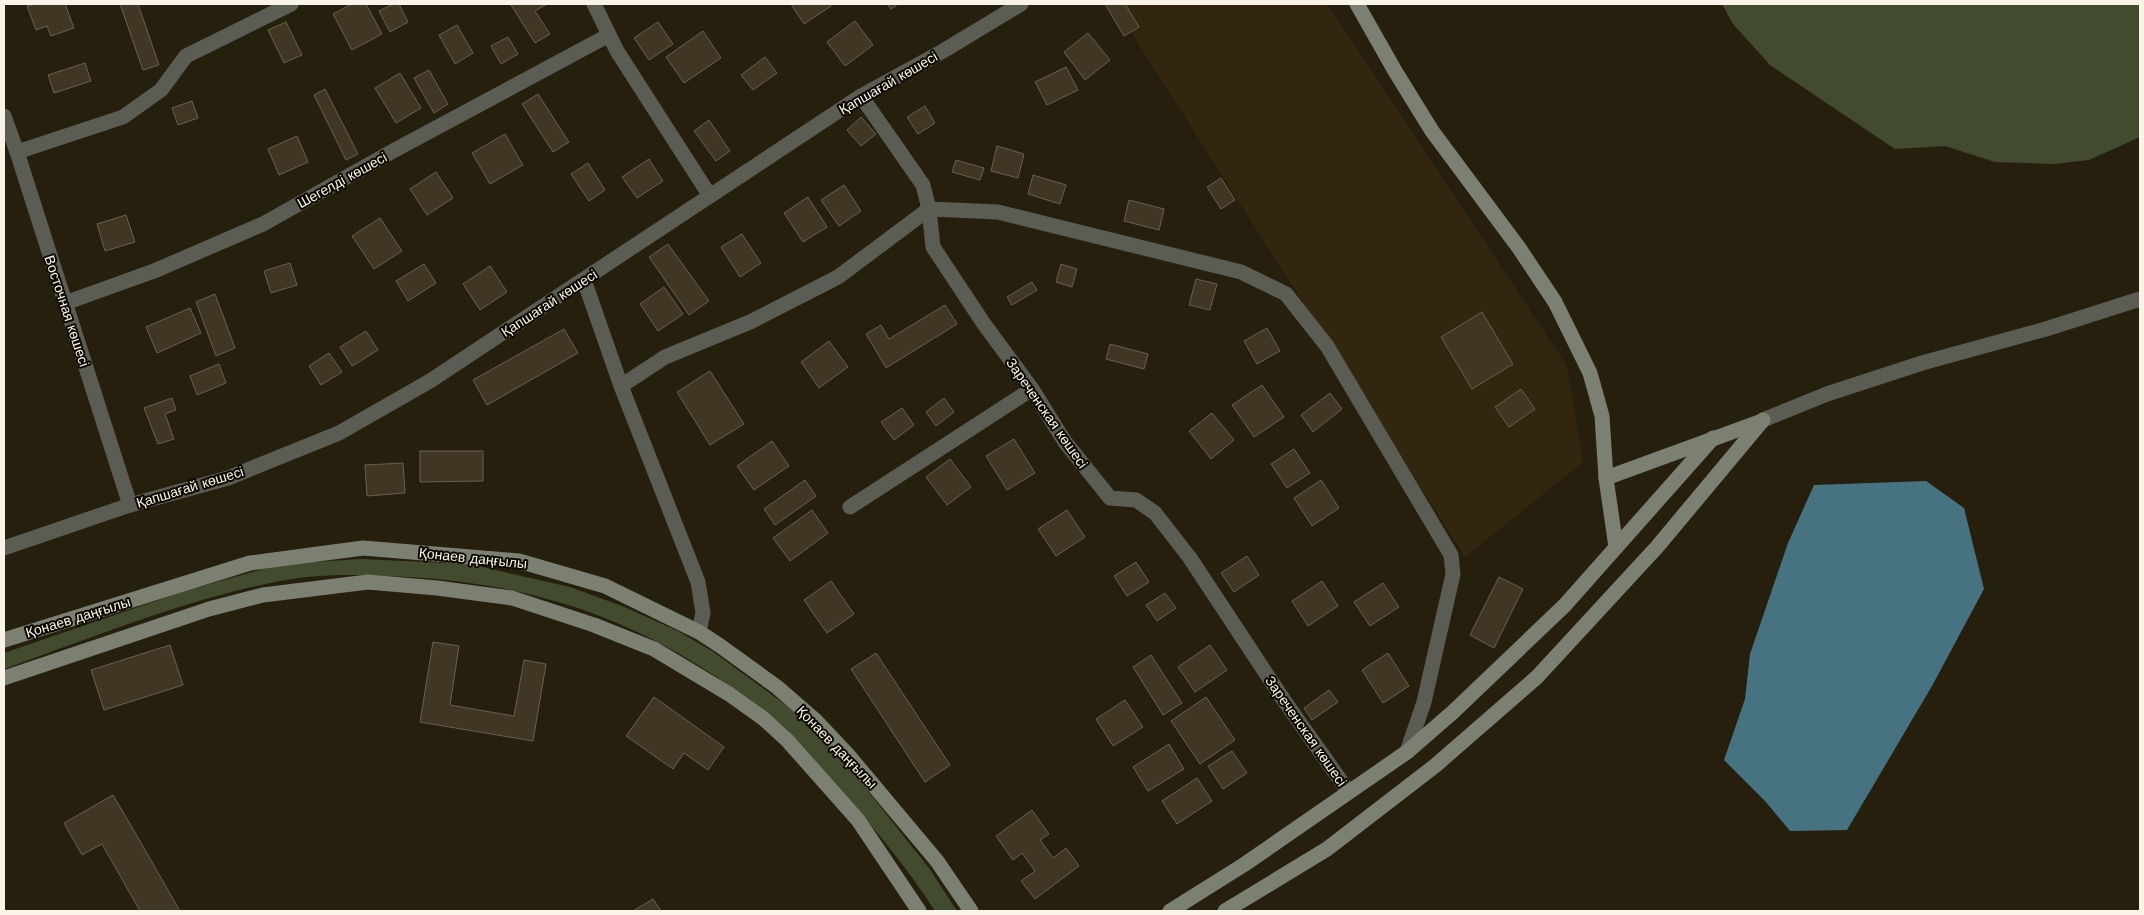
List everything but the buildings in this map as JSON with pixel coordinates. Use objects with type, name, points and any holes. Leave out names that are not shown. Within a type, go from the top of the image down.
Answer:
[{"type":"street","points":[[17,152],[123,117],[161,90],[186,56],[291,4]]},
{"type":"street","points":[[594,4],[617,51],[710,196]]},
{"type":"street","name":"Қапшағай көшесі","points":[[4,548],[130,505],[228,478],[339,433],[430,381],[861,96],[943,51],[1021,4]]},
{"type":"street","points":[[1357,4],[1432,131],[1519,248],[1555,302],[1590,373],[1602,416],[1606,478],[1616,548]]},
{"type":"street","name":"Шегелді көшесі","points":[[65,303],[154,271],[263,224],[393,151],[609,35]]},
{"type":"street","name":"Зареченская көшесі","points":[[861,96],[922,185],[930,209],[934,246],[984,324],[1032,389],[1064,442],[1110,498],[1136,500],[1154,513],[1190,558],[1282,699],[1348,791]]},
{"type":"street","name":"Восточная көшесі","points":[[4,116],[130,505]]},
{"type":"street","points":[[622,386],[665,357],[750,322],[838,277],[930,209],[998,212],[1241,272],[1286,294],[1327,346],[1451,554],[1453,574],[1424,702],[1407,752]]},
{"type":"street","points":[[584,280],[622,386],[698,582],[703,613],[699,632]]},
{"type":"street","points":[[1606,478],[1763,420],[1827,394],[1922,363],[2046,329],[2140,299]]},
{"type":"street","points":[[850,507],[1032,389]]},
{"type":"street","points":[[1226,911],[1327,848],[1436,765],[1537,677],[1657,547],[1763,420]]},
{"type":"street","points":[[1170,911],[1245,864],[1407,752],[1454,712],[1546,624],[1713,438]]},
{"type":"street","name":"Қонаев даңғылы","points":[[4,640],[250,563],[363,548],[519,561],[605,586],[699,632],[776,687],[816,721],[891,804],[937,861],[971,911]]},
{"type":"street","points":[[4,678],[208,609],[263,595],[368,582],[437,588],[512,598],[594,625],[654,649],[729,694],[764,719],[787,740],[858,820],[919,911]]},
{"type":"shaded area","points":[[1113,4],[1327,4],[1567,366],[1583,462],[1465,557]]},
{"type":"green space","points":[[1722,4],[2140,4],[2140,137],[2089,160],[2053,164],[1995,162],[1945,146],[1895,149],[1770,65],[1733,24]]},
{"type":"green space","points":[[361,559],[469,564],[570,587],[622,606],[678,631],[712,651],[794,711],[840,756],[929,868],[957,911],[935,911],[903,865],[868,821],[798,741],[782,725],[730,686],[695,663],[623,625],[547,599],[508,589],[425,578],[389,576],[352,575],[298,578],[245,589],[176,608],[4,669],[4,653],[185,591],[281,564]]},
{"type":"water","points":[[1926,481],[1964,508],[1984,589],[1932,686],[1847,830],[1790,831],[1765,801],[1724,760],[1745,699],[1750,654],[1788,543],[1814,485]]}]
